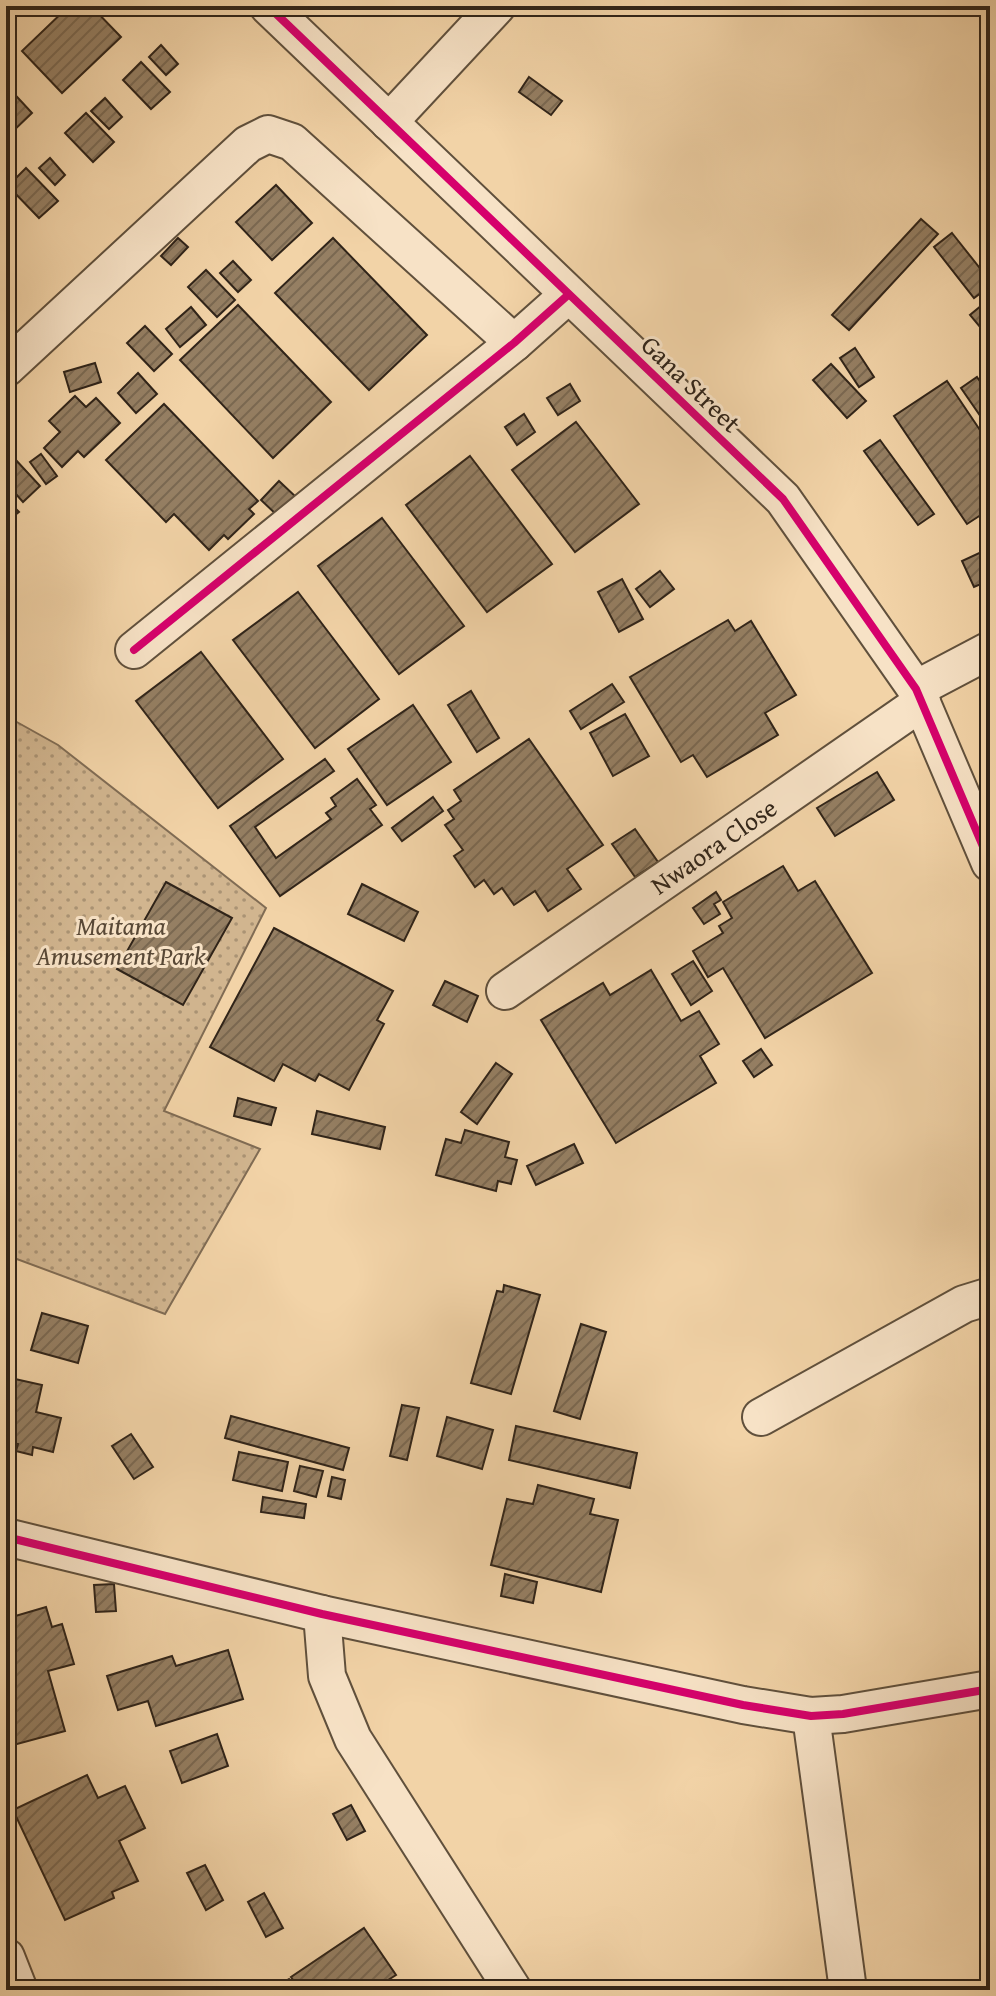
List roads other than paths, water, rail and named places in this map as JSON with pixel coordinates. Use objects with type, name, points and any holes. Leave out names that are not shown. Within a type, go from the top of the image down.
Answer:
[{"type":"street","name":"Gana Street","points":[[268,6],[783,499],[919,696],[990,863]]},
{"type":"street","points":[[389,122],[497,6]]},
{"type":"street","points":[[6,368],[248,144],[268,134],[292,142],[514,343]]},
{"type":"street","points":[[134,650],[514,343],[568,295]]},
{"type":"street","name":"Nwaora Close","points":[[505,991],[919,696],[990,650]]},
{"type":"street","points":[[761,1417],[964,1304],[990,1296]]},
{"type":"street","points":[[6,1537],[322,1614],[727,1702],[811,1716],[843,1714],[990,1689]]},
{"type":"street","points":[[322,1614],[327,1676],[353,1739],[513,1990]]},
{"type":"street","points":[[811,1716],[848,1990]]},
{"type":"street","points":[[6,1957],[19,1990]]},
{"type":"park label","name":"Maitama Amusement Park","points":[[121,941]]}]
